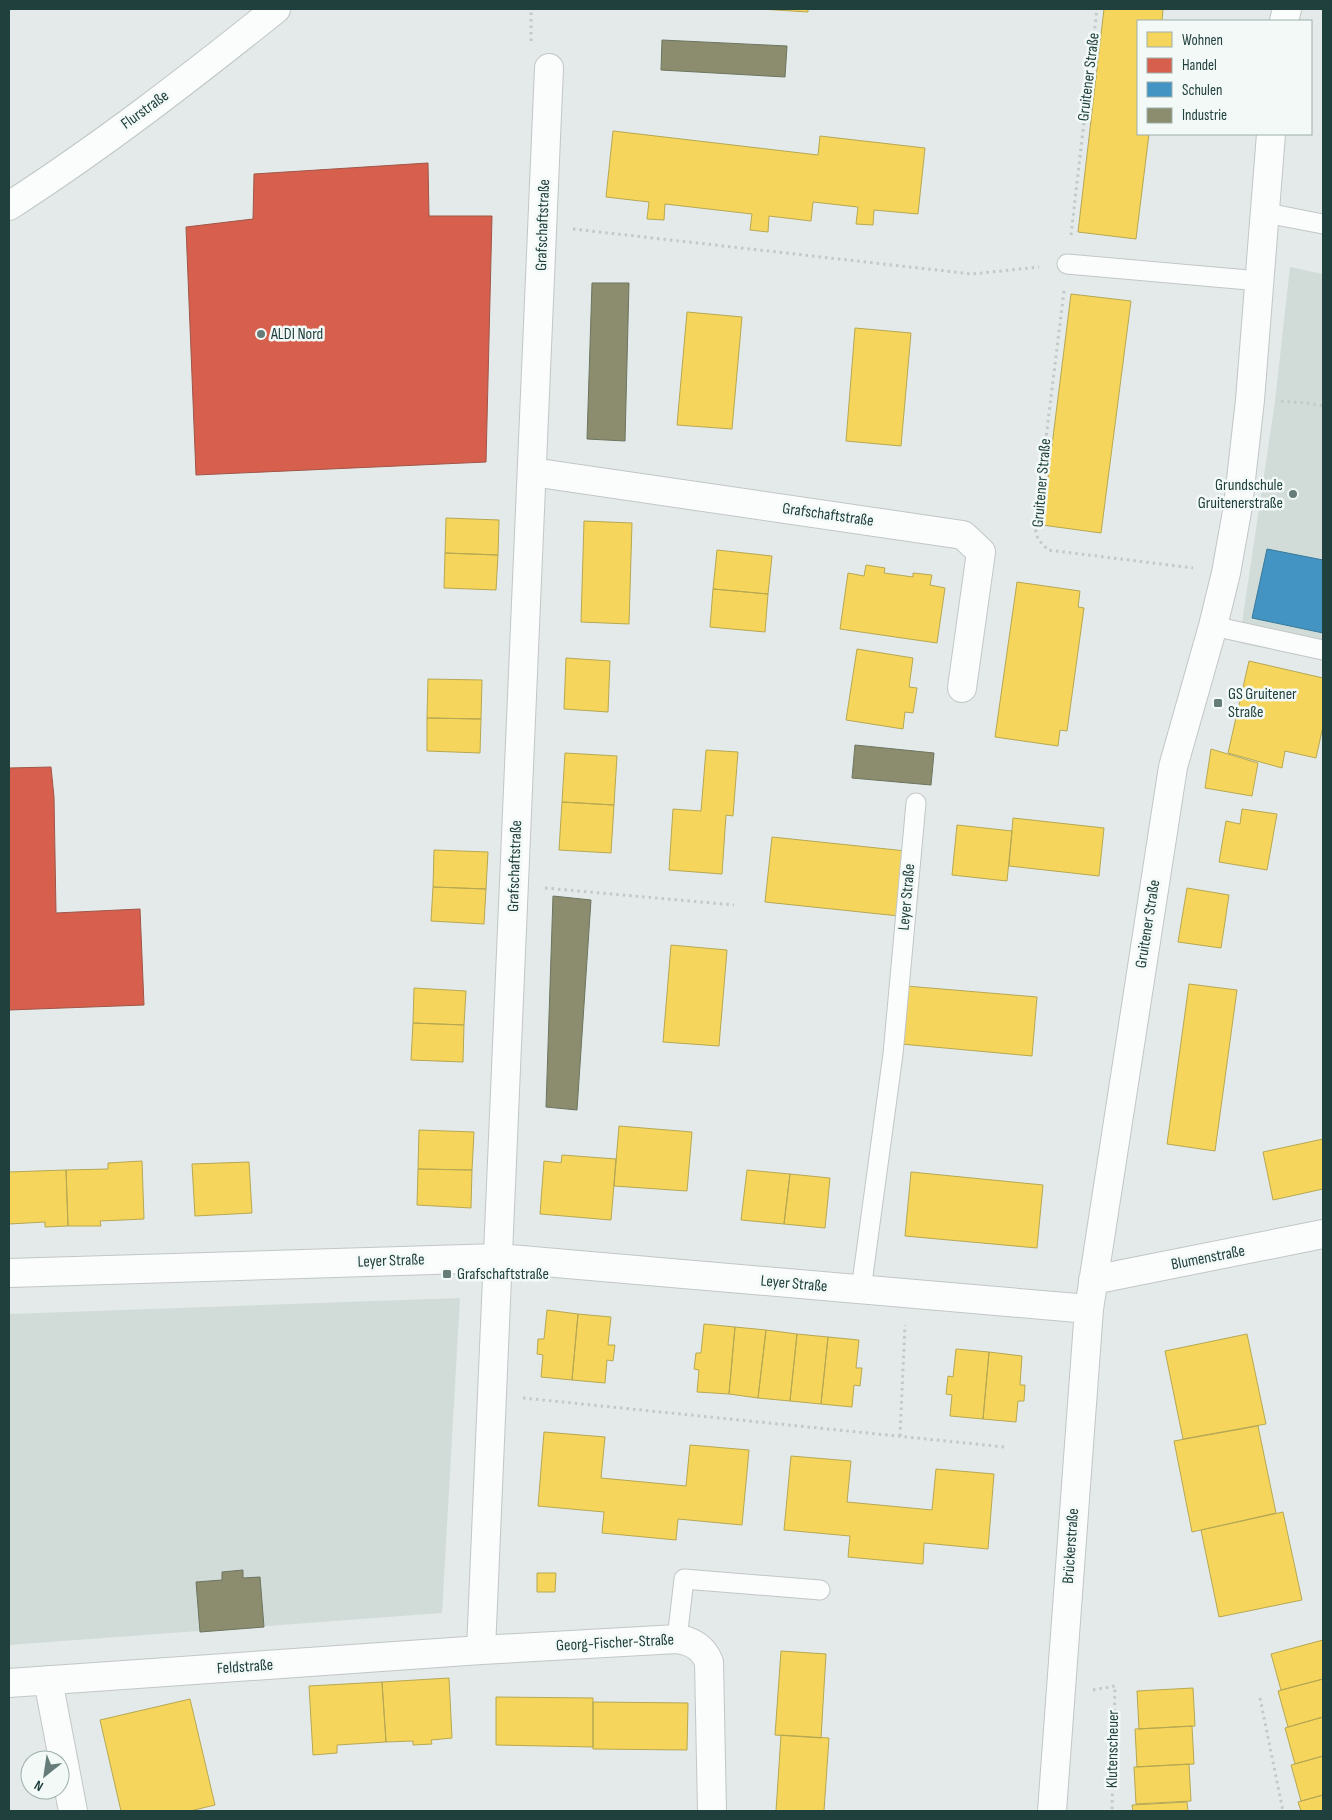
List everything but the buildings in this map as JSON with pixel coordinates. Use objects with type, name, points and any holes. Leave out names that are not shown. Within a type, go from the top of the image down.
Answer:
[{"type":"street","name":"Flurstraße","points":[[9,206],[48,181],[196,73],[276,9]]},
{"type":"street","name":"Grafschaftstraße","points":[[482,1650],[550,68]]},
{"type":"street","name":"Gruitener Straße","points":[[1093,1280],[1173,767],[1213,626],[1226,572],[1238,506],[1250,400],[1271,135]]},
{"type":"street","name":"Grafschaftstraße","points":[[532,472],[963,535],[981,552],[962,688]]},
{"type":"street","name":"Blumenstraße","points":[[1093,1280],[1323,1234]]},
{"type":"street","name":"Leyer Straße","points":[[9,1273],[498,1258],[1088,1309]]},
{"type":"street","name":"Brückerstraße","points":[[1052,1811],[1088,1309],[1093,1280]]},
{"type":"street","name":"Georg-Fischer-Straße","points":[[482,1650],[677,1639],[694,1643],[706,1655],[709,1662],[712,1811]]},
{"type":"street","name":"Feldstraße","points":[[9,1683],[482,1650]]},
{"type":"street","points":[[48,1680],[73,1811]]},
{"type":"lane","points":[[1266,213],[1323,224]]},
{"type":"lane","points":[[1067,264],[1260,281]]},
{"type":"lane","points":[[1213,626],[1323,650]]},
{"type":"lane","name":"Leyer Straße","points":[[861,1290],[893,1054],[916,803]]},
{"type":"lane","points":[[677,1639],[684,1579],[820,1590]]},
{"type":"path","name":"Gruitener Straße","points":[[1097,9],[1035,528],[1038,539],[1048,550],[1226,572]]},
{"type":"path","points":[[543,226],[972,274],[1067,264]]},
{"type":"path","points":[[1250,400],[1308,403],[1323,406]]},
{"type":"path","points":[[514,885],[734,905]]},
{"type":"path","points":[[900,1436],[907,1294]]},
{"type":"path","points":[[492,1395],[1005,1447]]},
{"type":"path","name":"Klutenscheuer","points":[[1112,1811],[1115,1686]]},
{"type":"path","points":[[1260,1698],[1283,1811]]},
{"type":"shaded area","name":"Grundschule Gruitenerstraße","points":[[1290,267],[1323,274],[1323,660],[1239,643],[1275,401]]},
{"type":"shaded area","points":[[460,1298],[442,1613],[9,1645],[9,1314]]},
{"type":"place","name":"ALDI Nord","points":[[261,334]]},
{"type":"place","name":"Grundschule Gruitenerstraße","points":[[1293,494]]},
{"type":"place","name":"GS Gruitener Straße","points":[[1218,703]]},
{"type":"place","name":"Grafschaftstraße","points":[[447,1274]]}]
